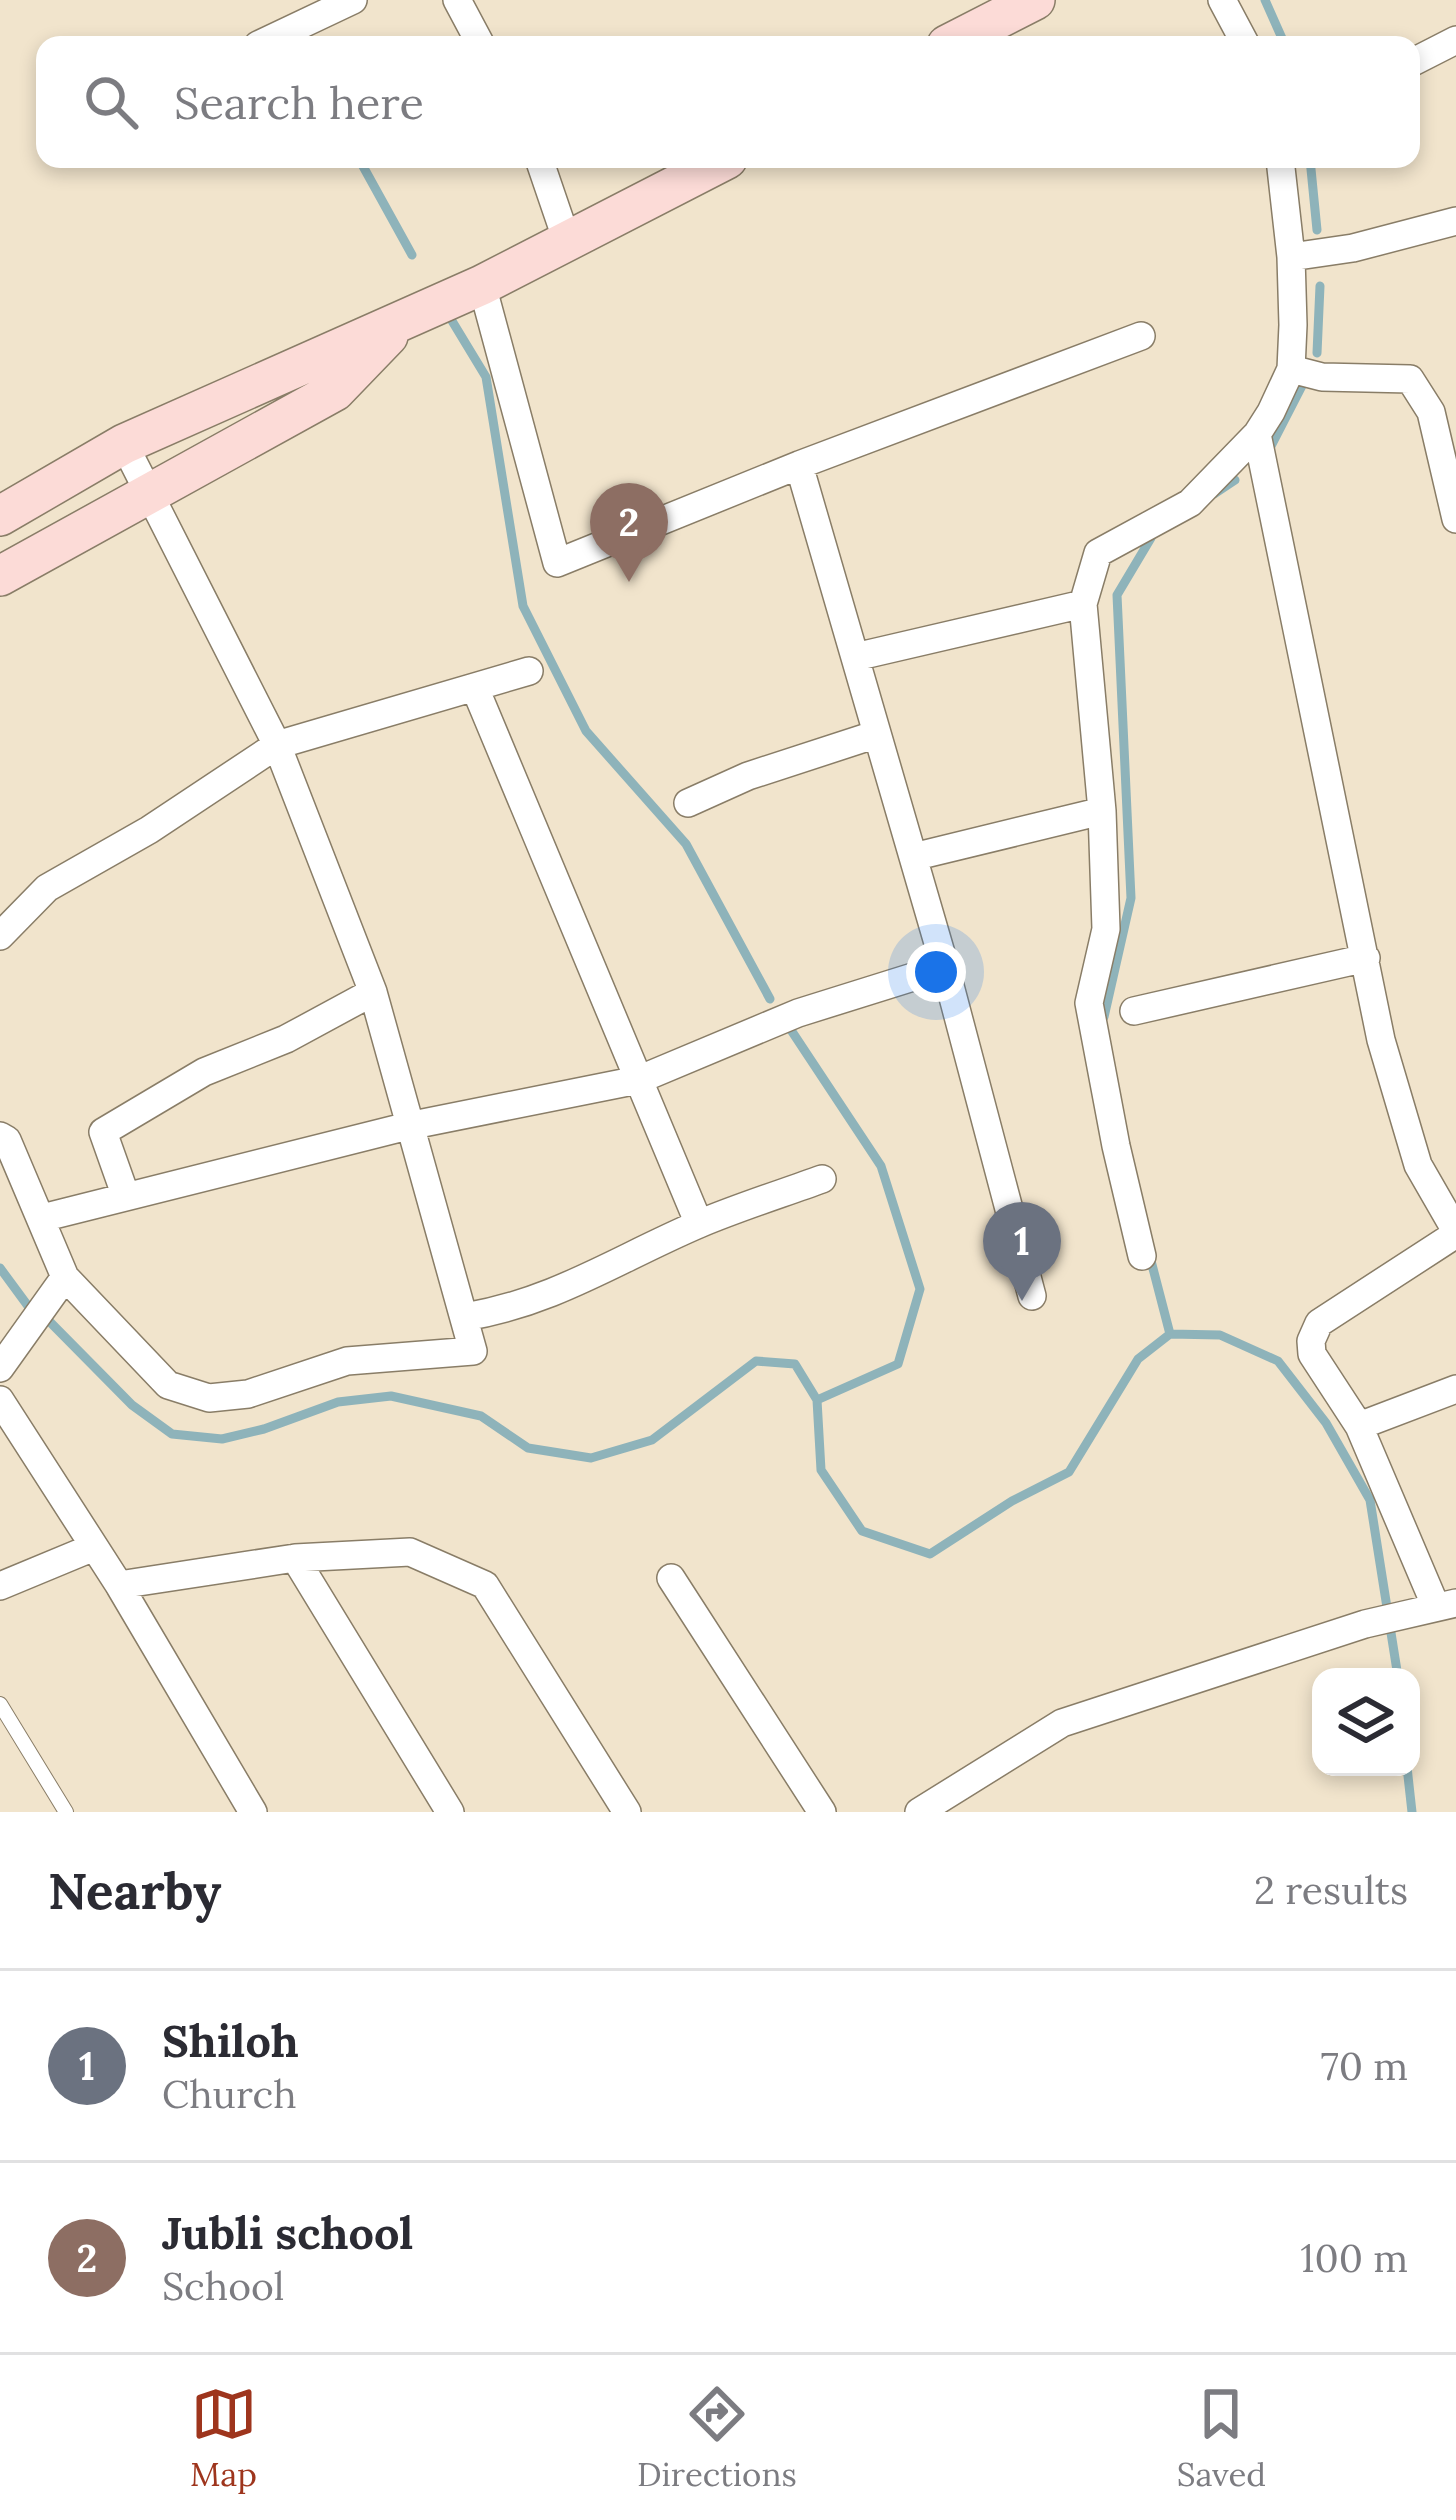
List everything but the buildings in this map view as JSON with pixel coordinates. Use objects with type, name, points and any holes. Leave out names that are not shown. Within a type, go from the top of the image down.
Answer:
[{"type":"street","points":[[277,36],[353,0]]},
{"type":"street","points":[[457,0],[476,36]]},
{"type":"street","points":[[964,36],[1034,0]]},
{"type":"street","points":[[1222,0],[1241,36]]},
{"type":"street","points":[[1420,58],[1456,40]]},
{"type":"street","points":[[542,168],[567,242]]},
{"type":"street","points":[[0,516],[124,444],[482,285],[710,168]]},
{"type":"street","points":[[1142,1256],[1089,1003],[1106,929],[1102,811],[1083,604],[1098,553],[1190,503],[1257,434],[1291,369],[1291,256],[1281,168]]},
{"type":"street","points":[[1291,256],[1353,248],[1456,221]]},
{"type":"street","points":[[482,285],[557,562],[1141,336]]},
{"type":"street","points":[[0,576],[335,391],[404,320]]},
{"type":"street","points":[[1291,369],[1322,377],[1410,379],[1430,412],[1456,518]]},
{"type":"street","points":[[919,1812],[1062,1723],[1365,1624],[1435,1608],[1359,1426],[1312,1354],[1311,1341],[1319,1323],[1456,1232],[1418,1165],[1381,1040],[1257,434]]},
{"type":"street","points":[[0,1136],[7,1140],[42,1217],[59,1285],[120,1330],[168,1385],[208,1398],[248,1394],[347,1361],[473,1351],[373,992],[277,745],[124,444]]},
{"type":"street","points":[[799,465],[945,967],[1032,1296]]},
{"type":"street","points":[[855,657],[1083,604]]},
{"type":"street","points":[[0,936],[47,889],[277,745],[529,671]]},
{"type":"street","points":[[475,688],[699,1224]]},
{"type":"street","points":[[688,803],[748,776],[878,734]]},
{"type":"street","points":[[913,857],[1102,811]]},
{"type":"street","points":[[1134,1011],[1366,958]]},
{"type":"street","points":[[42,1217],[408,1126],[638,1080],[798,1013],[945,967]]},
{"type":"street","points":[[124,1194],[103,1132],[204,1072],[286,1039],[373,992]]},
{"type":"street","points":[[465,1317],[514,1309],[699,1224],[822,1179]]},
{"type":"street","points":[[0,1368],[59,1285]]},
{"type":"street","points":[[1359,1426],[1456,1389]]},
{"type":"street","points":[[0,1400],[119,1585],[253,1812]]},
{"type":"street","points":[[0,1586],[94,1547]]},
{"type":"street","points":[[119,1585],[295,1558],[410,1552],[484,1585],[627,1812]]},
{"type":"street","points":[[295,1558],[450,1812]]},
{"type":"street","points":[[671,1578],[822,1812]]},
{"type":"lane","points":[[0,1704],[66,1812]]},
{"type":"waterway","points":[[1265,0],[1281,36]]},
{"type":"waterway","points":[[364,168],[412,255]]},
{"type":"waterway","points":[[1311,168],[1317,230]]},
{"type":"waterway","points":[[1317,353],[1320,286]]},
{"type":"waterway","points":[[446,311],[486,377],[523,606],[586,731],[686,844],[770,999]]},
{"type":"waterway","points":[[1269,450],[1305,380]]},
{"type":"waterway","points":[[1214,494],[1235,480]]},
{"type":"waterway","points":[[1104,1017],[1131,898],[1117,595],[1151,538]]},
{"type":"waterway","points":[[787,1024],[881,1166],[920,1289],[898,1364],[817,1400]]},
{"type":"waterway","points":[[1150,1257],[1170,1334]]},
{"type":"waterway","points":[[0,1268],[28,1306],[49,1321],[132,1405],[172,1434],[222,1439],[338,1402],[391,1396],[481,1416],[528,1448],[591,1458],[652,1440],[756,1361],[795,1364],[817,1400],[821,1470],[862,1531],[930,1554],[1012,1501],[1069,1472],[1138,1359],[1170,1334],[1220,1335],[1278,1361],[1326,1423],[1370,1500],[1397,1668]]},
{"type":"waterway","points":[[1408,1776],[1412,1812]]},
{"type":"place","name":"Jubli school","points":[[629,582]]},
{"type":"place","name":"Shiloh","points":[[1022,1301]]}]
